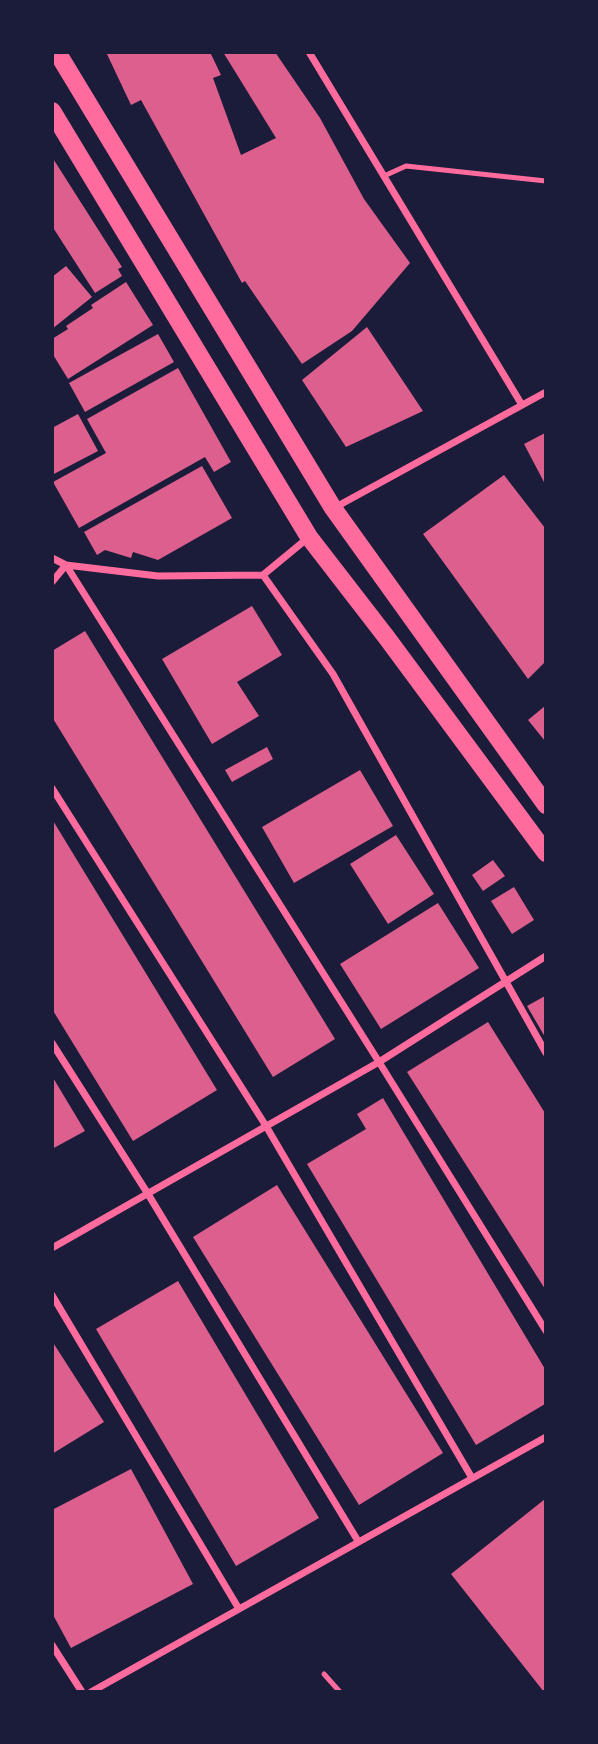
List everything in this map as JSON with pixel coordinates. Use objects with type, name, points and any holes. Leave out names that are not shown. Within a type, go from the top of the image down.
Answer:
[{"type":"main road","points":[[57,52],[333,508],[545,805]]},
{"type":"main road","points":[[52,111],[309,537],[545,853]]},
{"type":"street","points":[[309,52],[522,405]]},
{"type":"street","points":[[333,508],[545,392]]},
{"type":"street","points":[[52,558],[66,565],[158,576],[263,575],[309,537]]},
{"type":"street","points":[[52,582],[66,565]]},
{"type":"street","points":[[66,565],[545,1331]]},
{"type":"street","points":[[263,575],[333,674],[545,1053]]},
{"type":"street","points":[[52,788],[266,1126],[472,1478]]},
{"type":"street","points":[[52,1248],[379,1062],[545,956]]},
{"type":"street","points":[[52,1042],[148,1194],[358,1541]]},
{"type":"street","points":[[52,1295],[239,1609]]},
{"type":"street","points":[[91,1692],[545,1437]]},
{"type":"street","points":[[52,1645],[82,1692]]},
{"type":"lane","points":[[384,176],[406,166],[545,181]]},
{"type":"lane","points":[[324,1674],[340,1692]]},
{"type":"building","points":[[106,52],[210,52],[221,75],[213,78],[241,155],[276,138],[223,52],[275,52],[320,118],[364,199],[410,263],[352,331],[302,364],[245,281],[242,283],[141,100],[131,105]]},
{"type":"building","points":[[52,157],[122,267],[118,269],[122,276],[95,293],[52,226]]},
{"type":"building","points":[[66,266],[92,297],[52,329],[52,277]]},
{"type":"building","points":[[126,282],[153,325],[68,379],[52,353],[52,339],[93,308],[91,305]]},
{"type":"building","points":[[367,327],[423,411],[346,447],[302,380]]},
{"type":"building","points":[[158,334],[174,362],[85,412],[69,383]]},
{"type":"building","points":[[178,368],[231,462],[214,472],[205,457],[79,528],[53,482],[106,453],[87,419]]},
{"type":"building","points":[[78,414],[98,451],[52,475],[52,428]]},
{"type":"building","points":[[545,433],[545,484],[524,444]]},
{"type":"building","points":[[202,466],[232,518],[158,560],[133,552],[131,558],[105,550],[97,555],[84,532]]},
{"type":"building","points":[[504,475],[545,528],[545,662],[528,679],[423,534]]},
{"type":"building","points":[[252,606],[282,655],[237,682],[259,716],[212,744],[162,659]]},
{"type":"building","points":[[85,631],[335,1039],[273,1077],[52,717],[52,651]]},
{"type":"building","points":[[545,706],[545,741],[528,720]]},
{"type":"building","points":[[267,747],[273,759],[232,782],[225,770]]},
{"type":"building","points":[[360,770],[393,826],[294,883],[262,827]]},
{"type":"building","points":[[52,819],[217,1090],[133,1141],[52,1009]]},
{"type":"building","points":[[396,835],[434,894],[388,924],[350,864]]},
{"type":"building","points":[[493,860],[505,876],[483,891],[472,875]]},
{"type":"building","points":[[514,887],[534,920],[512,934],[491,901]]},
{"type":"building","points":[[438,903],[479,968],[381,1029],[340,964]]},
{"type":"building","points":[[545,996],[545,1037],[527,1006]]},
{"type":"building","points":[[488,1022],[545,1113],[545,1289],[407,1072]]},
{"type":"building","points":[[52,1076],[85,1131],[52,1149]]},
{"type":"building","points":[[383,1098],[545,1369],[545,1404],[476,1445],[307,1164],[366,1129],[357,1114]]},
{"type":"building","points":[[277,1185],[443,1453],[359,1505],[193,1237]]},
{"type":"building","points":[[178,1281],[319,1518],[236,1566],[96,1329]]},
{"type":"building","points":[[52,1341],[104,1422],[52,1454]]},
{"type":"building","points":[[131,1469],[193,1584],[71,1648],[52,1613],[52,1510]]},
{"type":"building","points":[[545,1499],[545,1692],[544,1692],[451,1574]]}]
